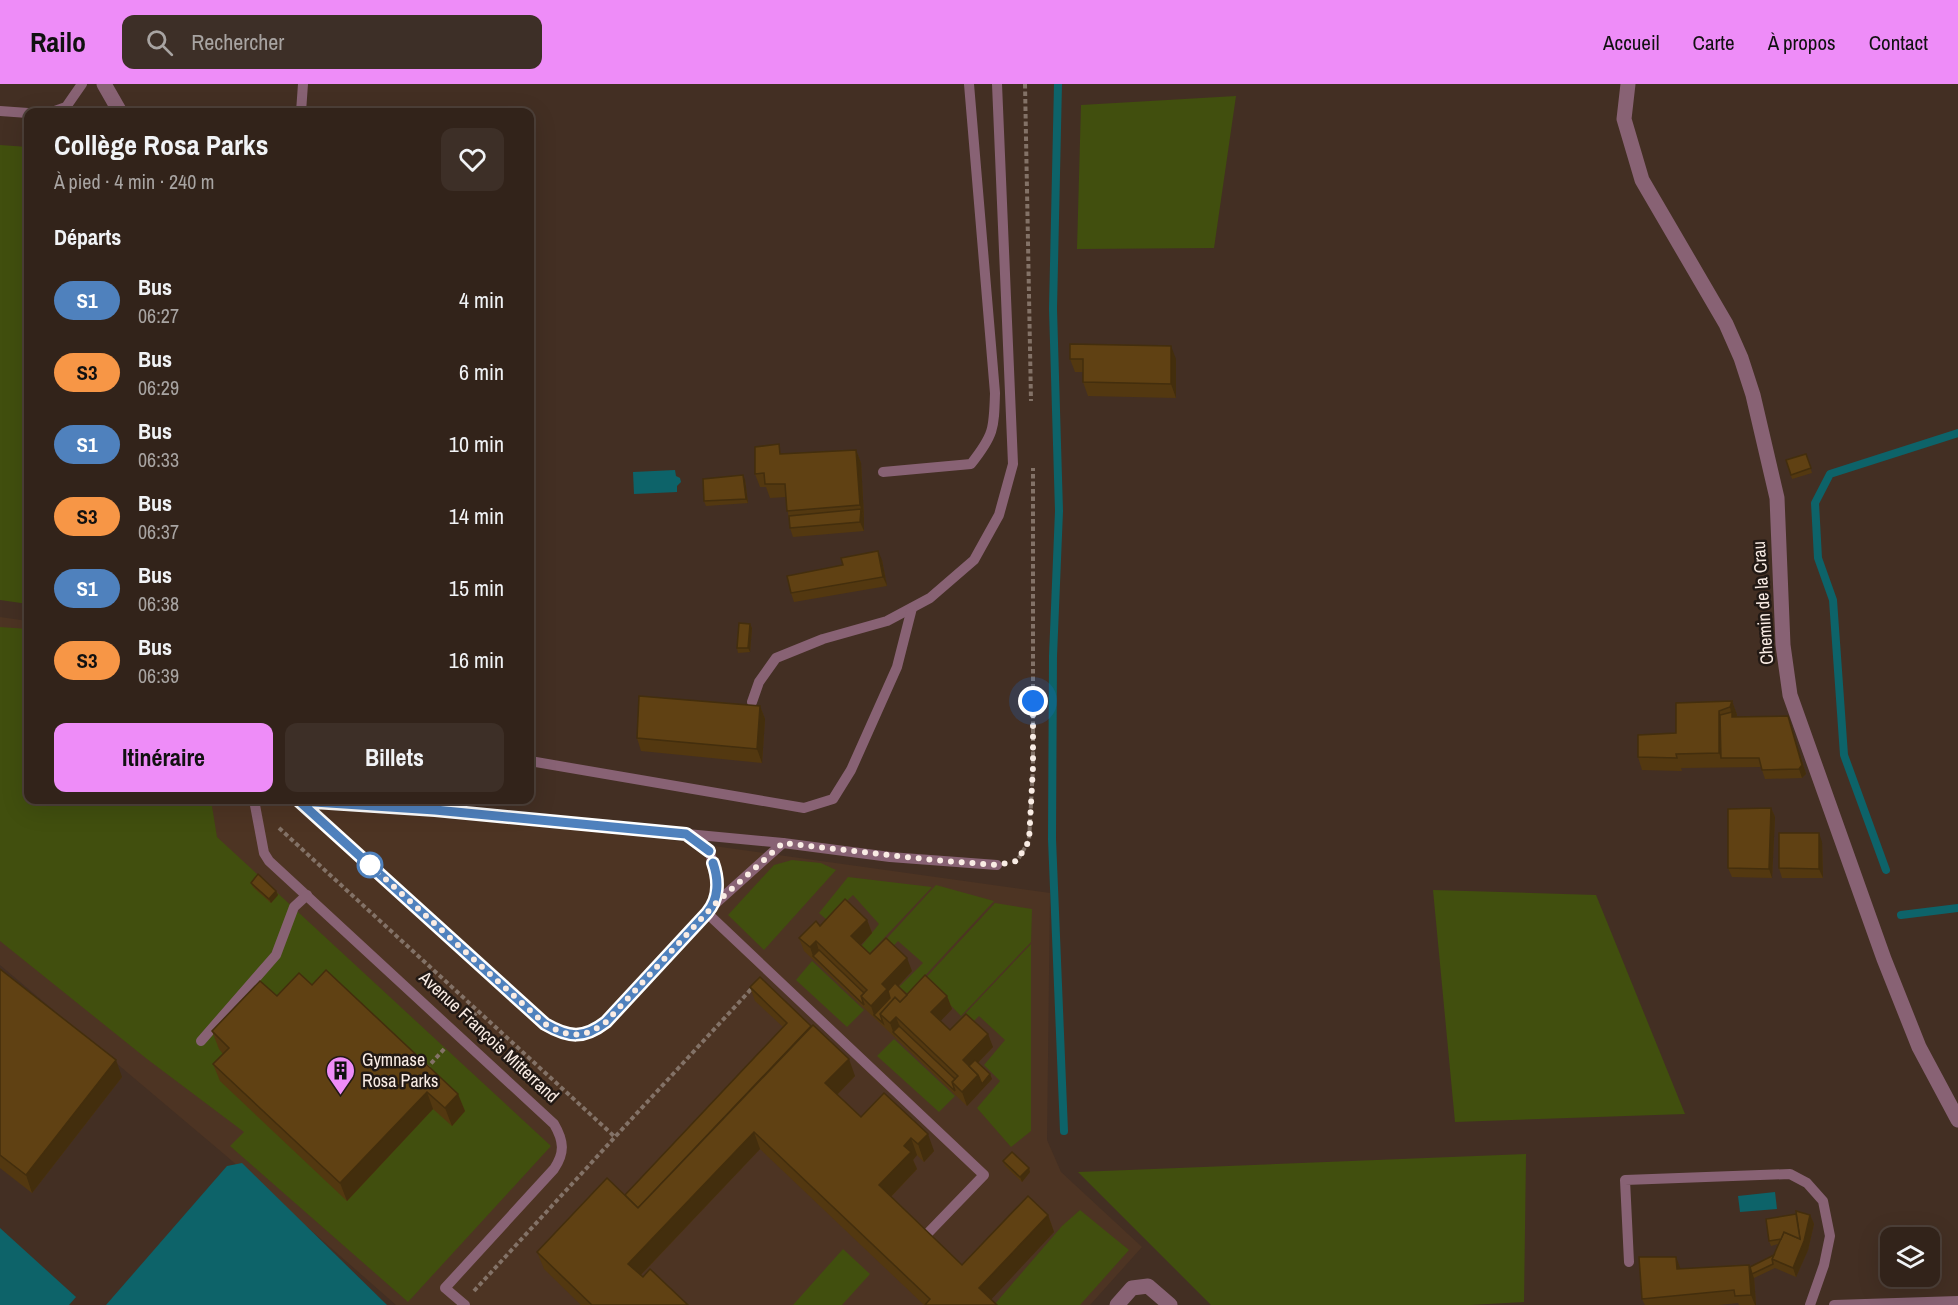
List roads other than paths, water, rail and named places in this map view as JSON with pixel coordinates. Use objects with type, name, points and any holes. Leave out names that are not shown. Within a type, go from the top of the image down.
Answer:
[{"type":"street","points":[[104,84],[118,108]]},
{"type":"street","name":"Chemin de la Crau","points":[[1628,84],[1624,119],[1642,180],[1726,324],[1741,358],[1753,395],[1777,498],[1783,645],[1790,695],[1884,959],[1914,1036],[1958,1120]]},
{"type":"street","points":[[1117,1305],[1132,1288],[1148,1286],[1170,1305]]},
{"type":"lane","points":[[63,108],[82,84]]},
{"type":"lane","points":[[301,108],[303,84]]},
{"type":"lane","points":[[883,472],[971,464],[988,443],[994,424],[995,393],[969,84]]},
{"type":"lane","points":[[752,702],[759,682],[776,658],[823,639],[887,621],[930,598],[974,560],[999,514],[1013,464],[997,84]]},
{"type":"lane","points":[[0,111],[24,113]]},
{"type":"lane","points":[[534,762],[804,808],[832,799],[851,770],[897,667],[912,608]]},
{"type":"lane","name":"Avenue François Mitterrand","points":[[255,804],[264,853],[269,861],[554,1124],[562,1137],[563,1148],[560,1160],[554,1169],[445,1288],[467,1301]]},
{"type":"lane","points":[[302,804],[545,1024],[561,1033],[577,1035],[594,1031],[606,1022],[715,904],[783,843]]},
{"type":"lane","points":[[353,804],[783,843],[890,857],[997,865]]},
{"type":"lane","points":[[686,834],[709,851],[717,874],[715,904]]},
{"type":"lane","points":[[201,1041],[276,955],[294,907],[307,895]]},
{"type":"lane","points":[[707,913],[984,1175],[929,1232]]},
{"type":"lane","points":[[1629,1262],[1625,1180],[1790,1174],[1807,1183],[1823,1201],[1830,1236],[1824,1265],[1810,1305]]},
{"type":"lane","points":[[1834,1305],[1951,1302]]},
{"type":"water","points":[[675,470],[681,482],[677,486],[677,492],[634,494],[633,472]]},
{"type":"water","points":[[242,1163],[387,1305],[106,1305],[227,1166]]},
{"type":"water","points":[[1775,1192],[1777,1209],[1740,1212],[1738,1196]]},
{"type":"water","points":[[0,1228],[76,1297],[69,1305],[0,1305]]},
{"type":"waterway","points":[[1058,84],[1053,309],[1059,511],[1053,656],[1052,839],[1064,1131]]},
{"type":"waterway","points":[[1886,870],[1844,755],[1833,600],[1818,558],[1815,503],[1830,474],[1958,433]]},
{"type":"waterway","points":[[1901,915],[1958,908]]},
{"type":"place","name":"Gymnase Rosa Parks","points":[[341,1096]]}]
